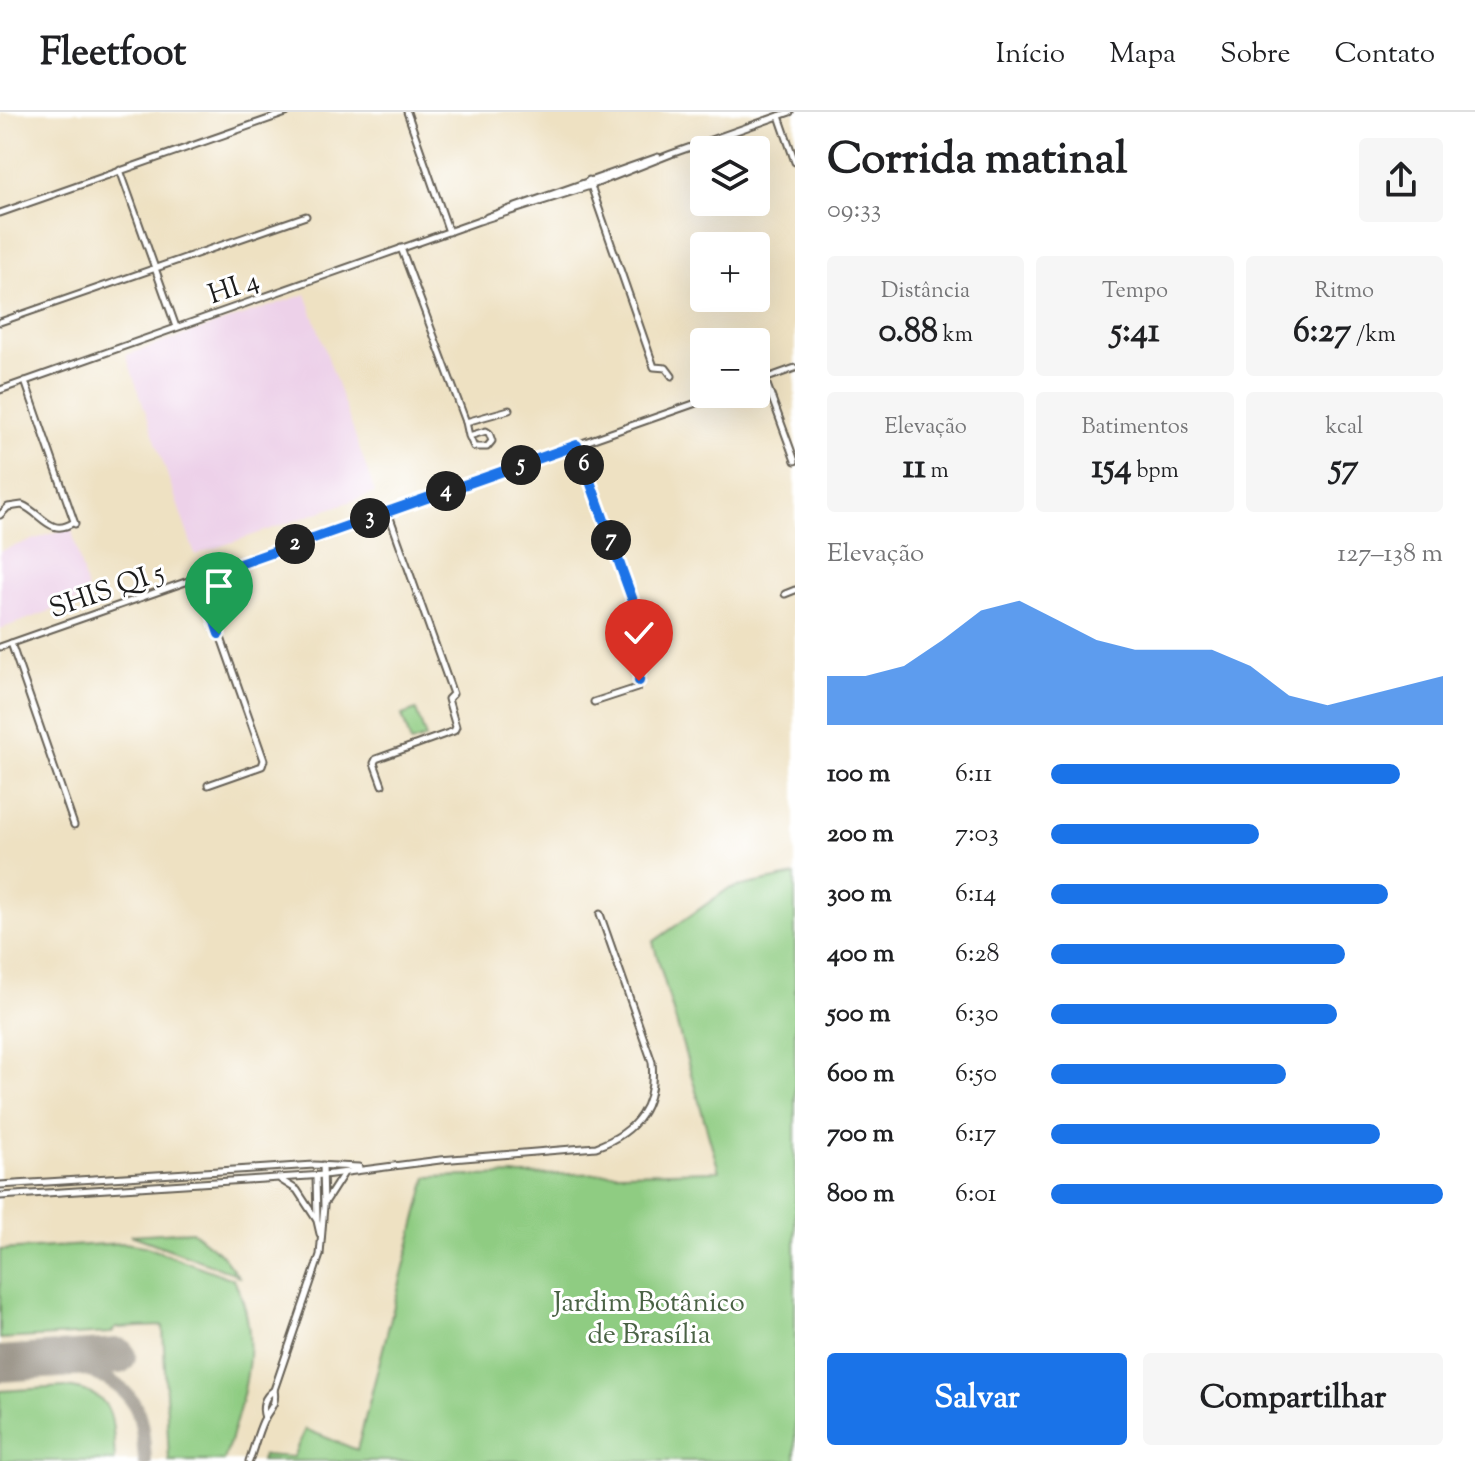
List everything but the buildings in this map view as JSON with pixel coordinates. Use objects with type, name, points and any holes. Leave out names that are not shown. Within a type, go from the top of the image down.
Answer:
[{"type":"street","points":[[407,112],[449,232]]},
{"type":"street","name":"HI 4","points":[[0,390],[789,112]]},
{"type":"street","points":[[0,213],[286,113]]},
{"type":"street","points":[[779,116],[795,162]]},
{"type":"street","points":[[120,170],[176,327]]},
{"type":"street","points":[[590,183],[654,367],[666,368],[672,376]]},
{"type":"street","points":[[0,322],[306,216]]},
{"type":"street","points":[[401,248],[469,436]]},
{"type":"street","points":[[770,377],[795,368]]},
{"type":"street","points":[[0,515],[8,507],[22,505],[50,527],[64,528],[75,523],[25,381]]},
{"type":"street","points":[[770,393],[795,461]]},
{"type":"street","name":"SHIS QI 5","points":[[0,647],[690,405]]},
{"type":"street","points":[[466,422],[509,410]]},
{"type":"street","points":[[577,445],[642,626],[637,688],[594,702]]},
{"type":"street","points":[[382,785],[374,763],[376,759],[454,731],[456,727],[448,699],[453,694],[388,512]]},
{"type":"street","points":[[200,578],[264,760],[262,766],[208,785]]},
{"type":"street","points":[[785,594],[795,590]]},
{"type":"street","points":[[11,643],[74,825]]},
{"type":"street","points":[[0,1196],[316,1176],[368,1168],[596,1147],[614,1140],[642,1115],[654,1080],[652,1062],[600,914]]},
{"type":"street","points":[[0,1185],[323,1165],[368,1168]]},
{"type":"street","points":[[249,1461],[265,1418],[262,1409],[264,1402],[274,1390],[320,1255],[323,1165]]},
{"type":"street","points":[[324,1206],[331,1189],[344,1173]]},
{"type":"street","points":[[316,1176],[317,1221],[322,1241]]},
{"type":"street","points":[[277,1178],[297,1190],[317,1221]]},
{"type":"shaded area","points":[[306,294],[375,493],[195,555],[126,355]]},
{"type":"shaded area","points":[[71,527],[89,597],[0,629],[0,551]]},
{"type":"green space","points":[[416,710],[426,738],[411,743],[402,715]]},
{"type":"green space","name":"Jardim Botânico de Brasília","points":[[795,875],[795,1461],[261,1461],[263,1455],[293,1457],[305,1429],[357,1450],[427,1177],[719,1171],[653,942],[728,889]]},
{"type":"green space","points":[[192,1231],[222,1255],[240,1278],[131,1235]]},
{"type":"green space","points":[[124,1243],[144,1246],[233,1279],[243,1301],[248,1324],[248,1370],[224,1461],[169,1461],[163,1326],[116,1328],[111,1333],[0,1339],[0,1250]]},
{"type":"green space","points":[[65,1387],[82,1390],[103,1401],[112,1420],[115,1461],[0,1461],[0,1391]]},
{"type":"taxiway","points":[[59,1361],[91,1371],[125,1392],[141,1421],[145,1461]]},
{"type":"runway","points":[[0,1364],[118,1356]]},
{"type":"route","points":[[219,634],[200,578],[577,445],[642,626],[639,681]]}]
